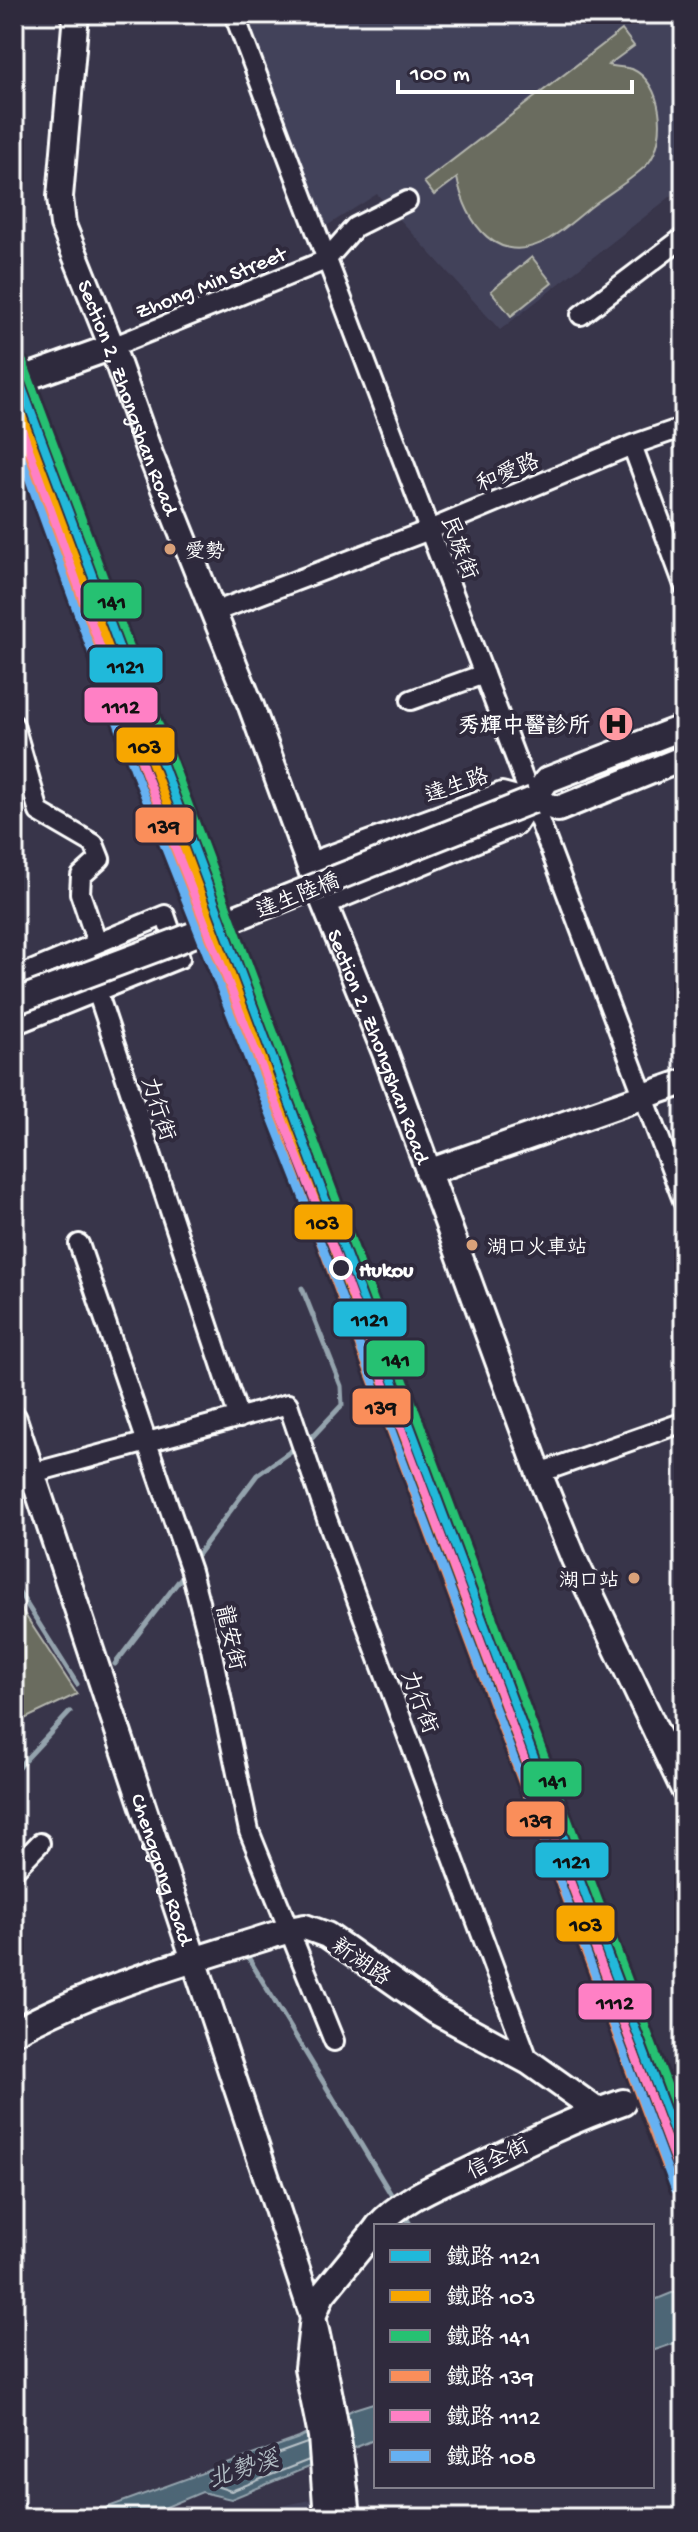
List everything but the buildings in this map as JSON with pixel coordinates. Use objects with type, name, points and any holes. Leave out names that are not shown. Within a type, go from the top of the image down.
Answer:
[{"type":"street","name":"Section 2, Zhongshan Road","points":[[76,14],[60,197],[63,225],[308,863],[386,1055],[539,1473],[574,1559],[684,1790]]},
{"type":"street","name":"民族街","points":[[234,14],[684,1203]]},
{"type":"street","points":[[326,260],[355,227],[407,201]]},
{"type":"street","points":[[581,315],[684,237]]},
{"type":"street","name":"Zhong Min Street","points":[[112,347],[326,260]]},
{"type":"street","points":[[14,382],[112,347]]},
{"type":"street","name":"和愛路","points":[[214,612],[429,530],[632,445],[684,427]]},
{"type":"street","points":[[632,445],[684,585]]},
{"type":"street","points":[[411,700],[484,674]]},
{"type":"street","points":[[325,905],[516,826],[547,780],[684,727]]},
{"type":"street","name":"力行街","points":[[15,734],[39,812],[94,844],[100,859],[81,876],[80,893],[96,992],[239,1418]]},
{"type":"street","points":[[533,800],[558,809],[684,758]]},
{"type":"street","name":"達生路","points":[[308,863],[502,792],[533,800]]},
{"type":"street","name":"達生陸橋","points":[[14,1002],[194,935],[533,800]]},
{"type":"street","points":[[14,978],[165,915],[180,958],[14,1025]]},
{"type":"street","points":[[428,1172],[684,1082]]},
{"type":"street","name":"龍安街","points":[[79,1244],[191,1571],[206,1629],[243,1813],[334,2041]]},
{"type":"street","name":"力行街","points":[[23,1476],[288,1404],[327,1519],[529,2062]]},
{"type":"street","name":"Chenggong Road","points":[[14,1419],[23,1476],[193,1961],[313,2317],[307,2368],[324,2404],[321,2436],[333,2465]]},
{"type":"street","points":[[539,1473],[684,1422]]},
{"type":"street","points":[[14,1870],[40,1843]]},
{"type":"street","name":"新湖路","points":[[14,2032],[119,1986],[305,1927],[327,1935],[435,2011],[529,2062],[598,2111]]},
{"type":"street","name":"信全街","points":[[380,2224],[390,2213],[427,2191],[554,2129],[623,2102]]},
{"type":"street","name":"信全街","points":[[313,2317],[322,2295],[374,2231]]},
{"type":"street","points":[[327,2518],[333,2465]]},
{"type":"street","points":[[333,2465],[348,2518]]},
{"type":"shaded area","points":[[244,14],[684,14],[684,186],[500,330],[377,194],[325,227]]},
{"type":"shaded area","points":[[314,2499],[315,2518],[227,2518]]},
{"type":"green space","points":[[622,30],[634,46],[608,65],[632,69],[642,76],[656,98],[659,111],[659,138],[650,161],[639,172],[555,235],[530,247],[499,245],[487,237],[468,211],[457,178],[434,195],[424,182]]},
{"type":"green space","points":[[532,257],[552,283],[511,316],[491,291]]},
{"type":"green space","points":[[14,1598],[77,1694],[14,1724]]},
{"type":"water","points":[[684,2288],[684,2340],[654,2350],[654,2300]]},
{"type":"water","name":"北勢溪","points":[[374,2403],[374,2440],[231,2499],[202,2492],[140,2518],[78,2518],[299,2438],[354,2409]]},
{"type":"waterway","points":[[302,1288],[341,1386],[342,1405],[312,1437]]},
{"type":"waterway","points":[[198,1554],[257,1475],[291,1451]]},
{"type":"waterway","points":[[115,1664],[181,1578]]},
{"type":"waterway","points":[[14,1584],[77,1684]]},
{"type":"waterway","points":[[14,1772],[70,1712]]},
{"type":"waterway","points":[[248,1957],[392,2196]]},
{"type":"waterway","points":[[407,2219],[410,2224]]},
{"type":"tunnel","points":[[623,2102],[684,2080]]},
{"type":"rail line","name":"141","points":[[23,362],[684,2130]]},
{"type":"rail line","name":"1121","points":[[14,366],[684,2159]]},
{"type":"rail line","name":"103","points":[[14,394],[675,2162]]},
{"type":"rail line","name":"1112","points":[[14,407],[145,771],[341,1267],[684,2186]]},
{"type":"rail line","name":"139","points":[[14,422],[665,2166]]},
{"type":"rail line","name":"108","points":[[14,437],[136,774],[332,1271],[675,2189]]},
{"type":"place","name":"愛勢","points":[[170,549]]},
{"type":"place","name":"秀輝中醫診所","points":[[616,724]]},
{"type":"place","name":"湖口火車站","points":[[472,1245]]},
{"type":"place","name":"Hukou","points":[[341,1268]]},
{"type":"place","name":"湖口站","points":[[634,1578]]}]
